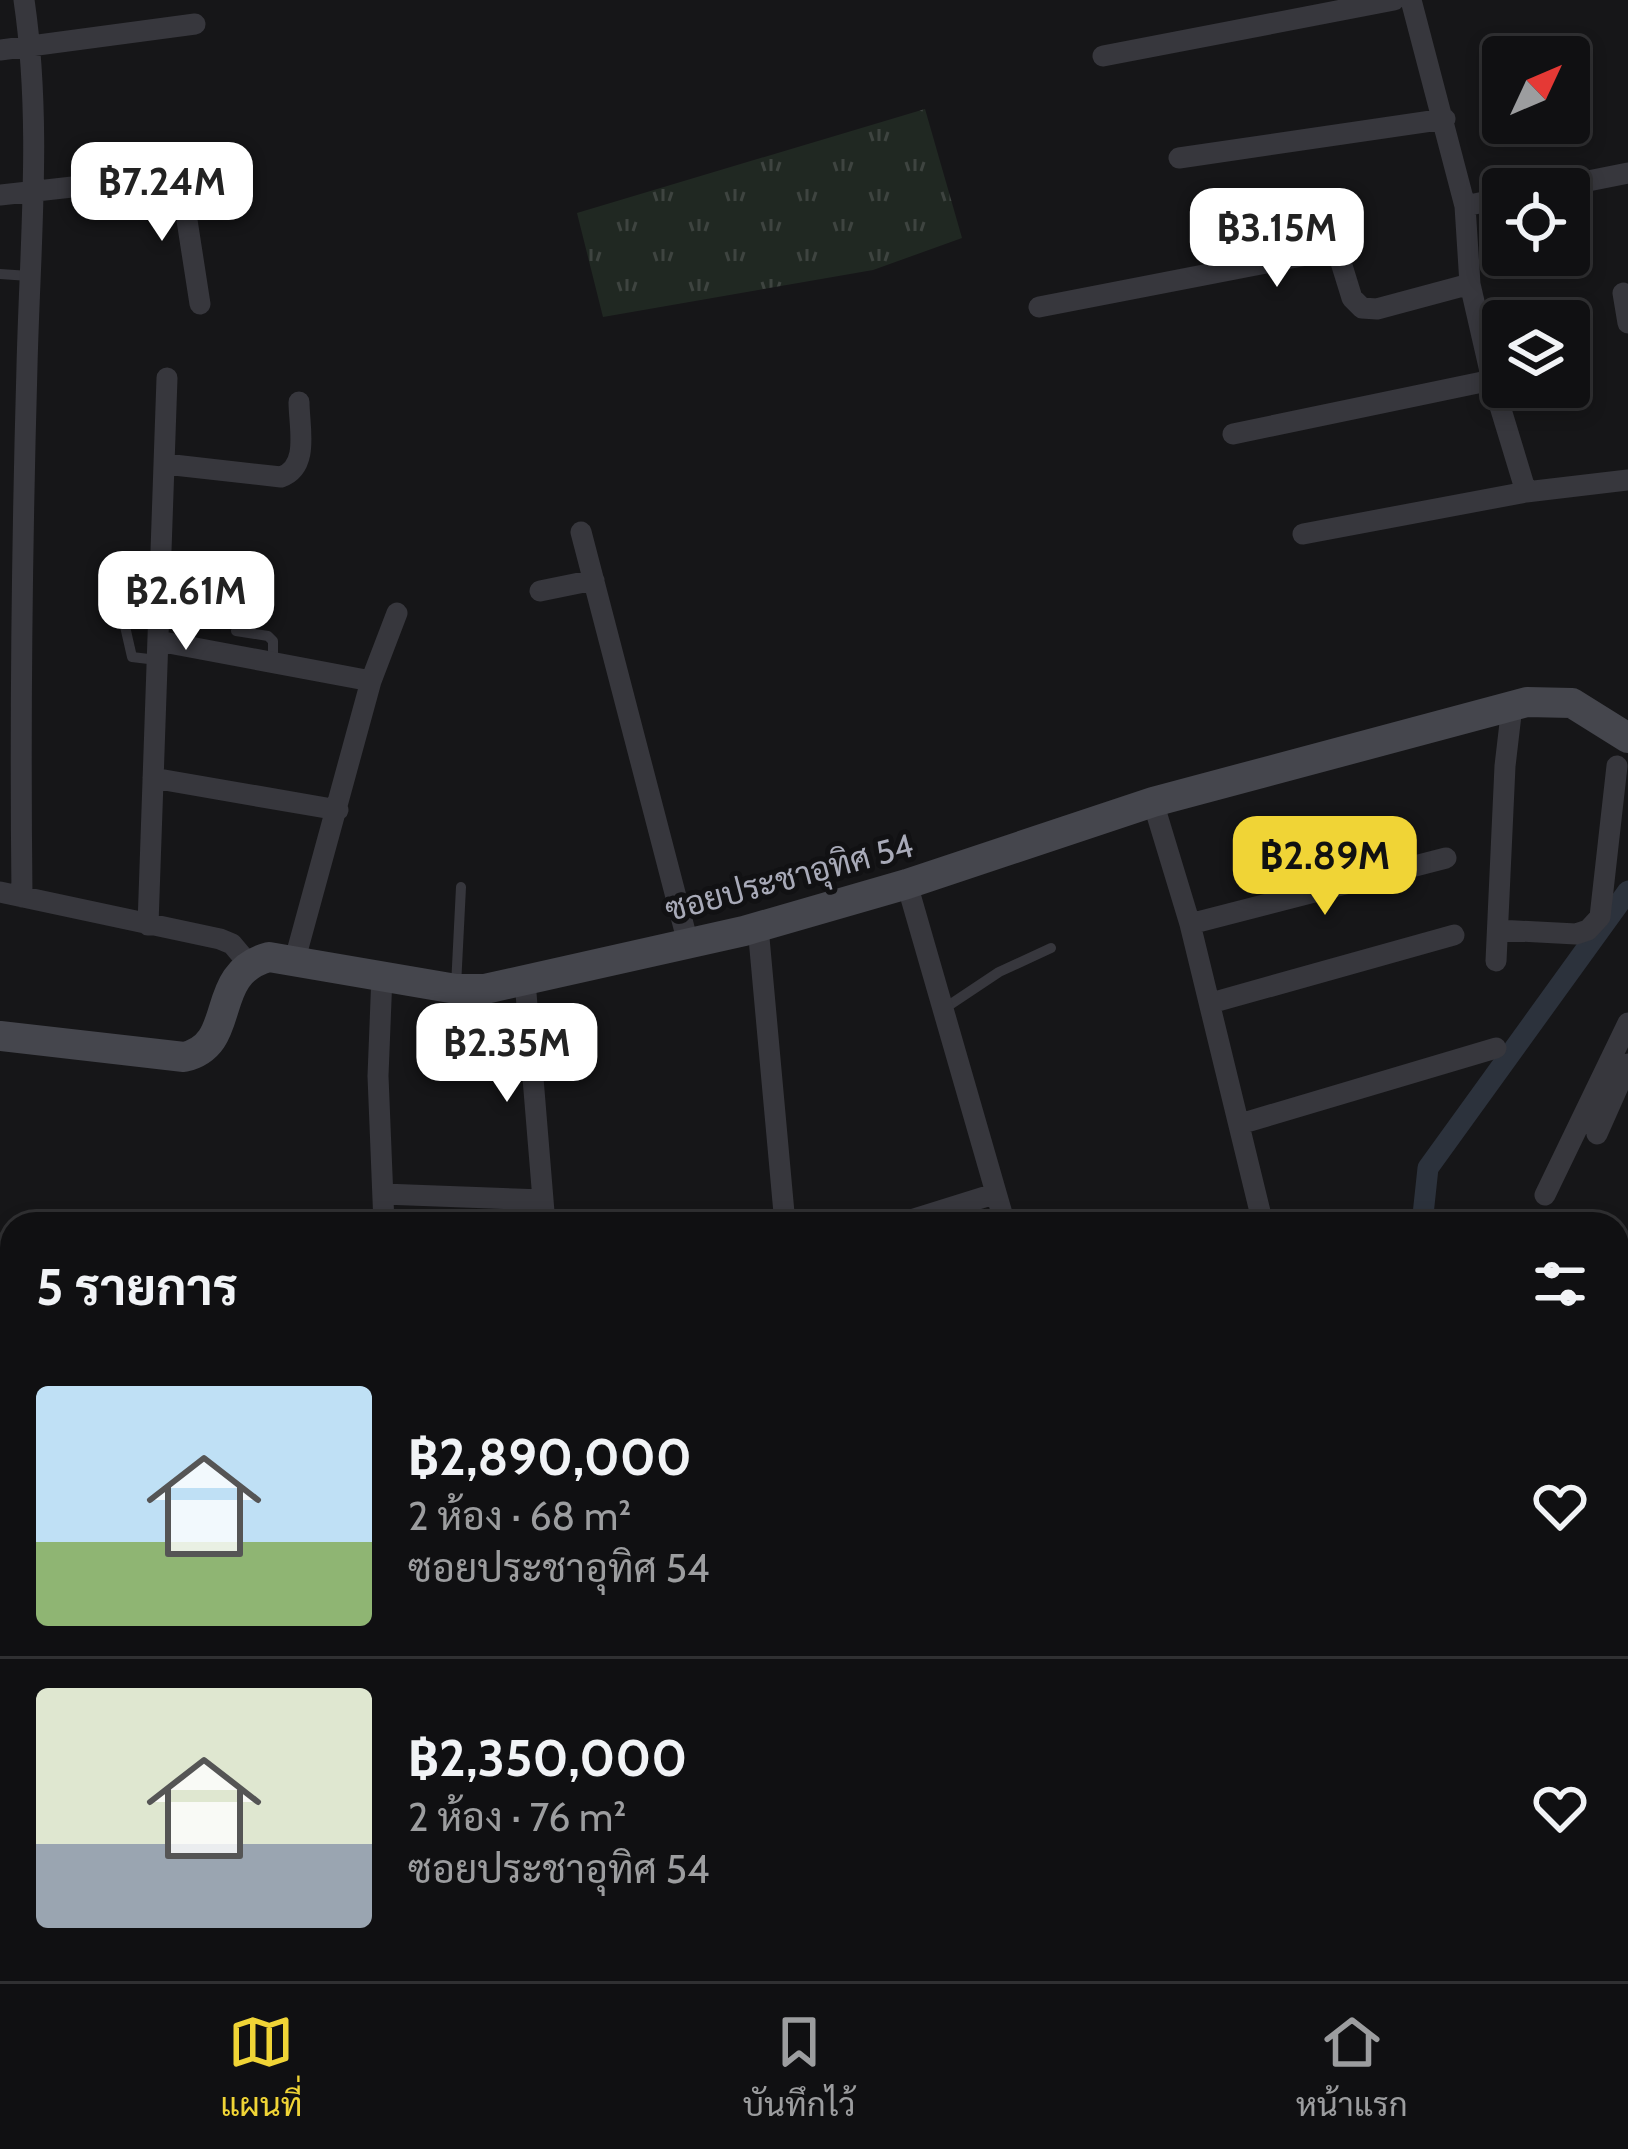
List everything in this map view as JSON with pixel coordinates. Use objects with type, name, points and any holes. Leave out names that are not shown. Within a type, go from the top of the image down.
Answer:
[{"type":"street","points":[[0,1036],[184,1057],[201,1053],[212,1041],[235,977],[248,963],[232,944],[11,894],[29,276],[36,190],[31,46],[24,0]]},
{"type":"street","points":[[1103,56],[1394,0]]},
{"type":"street","points":[[1411,0],[1465,206],[1470,284],[1482,336]]},
{"type":"street","points":[[0,50],[195,24]]},
{"type":"street","points":[[1180,158],[1445,118]]},
{"type":"street","points":[[0,195],[232,166]]},
{"type":"street","points":[[1590,181],[1628,173]]},
{"type":"street","points":[[180,176],[200,304]]},
{"type":"street","points":[[1465,206],[1482,202]]},
{"type":"street","points":[[1039,307],[1317,253],[1339,256],[1352,298],[1362,308],[1377,309],[1470,284]]},
{"type":"street","points":[[1623,293],[1628,323]]},
{"type":"street","points":[[148,926],[167,378]]},
{"type":"street","points":[[1233,434],[1482,382]]},
{"type":"street","points":[[165,464],[281,477],[292,473],[300,462],[299,402]]},
{"type":"street","points":[[1500,408],[1526,492]]},
{"type":"street","points":[[1303,533],[1526,492],[1628,481]]},
{"type":"street","points":[[581,532],[688,943]]},
{"type":"street","points":[[540,591],[594,580]]},
{"type":"street","points":[[295,959],[371,681],[397,613]]},
{"type":"street","points":[[158,650],[273,662],[371,681]]},
{"type":"street","name":"ซอยประชาอุทิศ 54","points":[[248,963],[269,957],[295,959],[456,989],[485,989],[758,927],[907,884],[1154,802],[1512,706],[1552,700],[1572,703],[1623,752]]},
{"type":"street","points":[[1496,961],[1512,706]]},
{"type":"street","points":[[1498,930],[1576,934],[1588,930],[1600,917],[1623,752]]},
{"type":"street","points":[[154,778],[338,810]]},
{"type":"street","points":[[1154,802],[1211,1003],[1260,1212]]},
{"type":"street","points":[[1190,923],[1446,857]]},
{"type":"street","points":[[907,884],[1000,1212]]},
{"type":"street","points":[[758,927],[784,1212]]},
{"type":"street","points":[[1211,1003],[1454,935]]},
{"type":"street","points":[[382,975],[378,1076],[384,1212]]},
{"type":"street","points":[[524,981],[544,1212]]},
{"type":"street","points":[[1545,1195],[1628,1023]]},
{"type":"street","points":[[1240,1124],[1496,1048]]},
{"type":"street","points":[[1597,1134],[1628,1064]]},
{"type":"street","points":[[383,1194],[543,1200]]},
{"type":"street","points":[[936,1212],[994,1194]]},
{"type":"lane","points":[[0,274],[29,276]]},
{"type":"lane","points":[[160,587],[217,592]]},
{"type":"lane","points":[[124,622],[132,657],[158,650]]},
{"type":"lane","points":[[236,631],[268,636],[273,641],[273,662]]},
{"type":"lane","points":[[456,989],[461,887]]},
{"type":"lane","points":[[941,1011],[999,972],[1051,948]]},
{"type":"green space","points":[[925,109],[962,238],[873,270],[603,317],[577,213]]},
{"type":"waterway","points":[[1423,1212],[1428,1168],[1628,891]]}]
